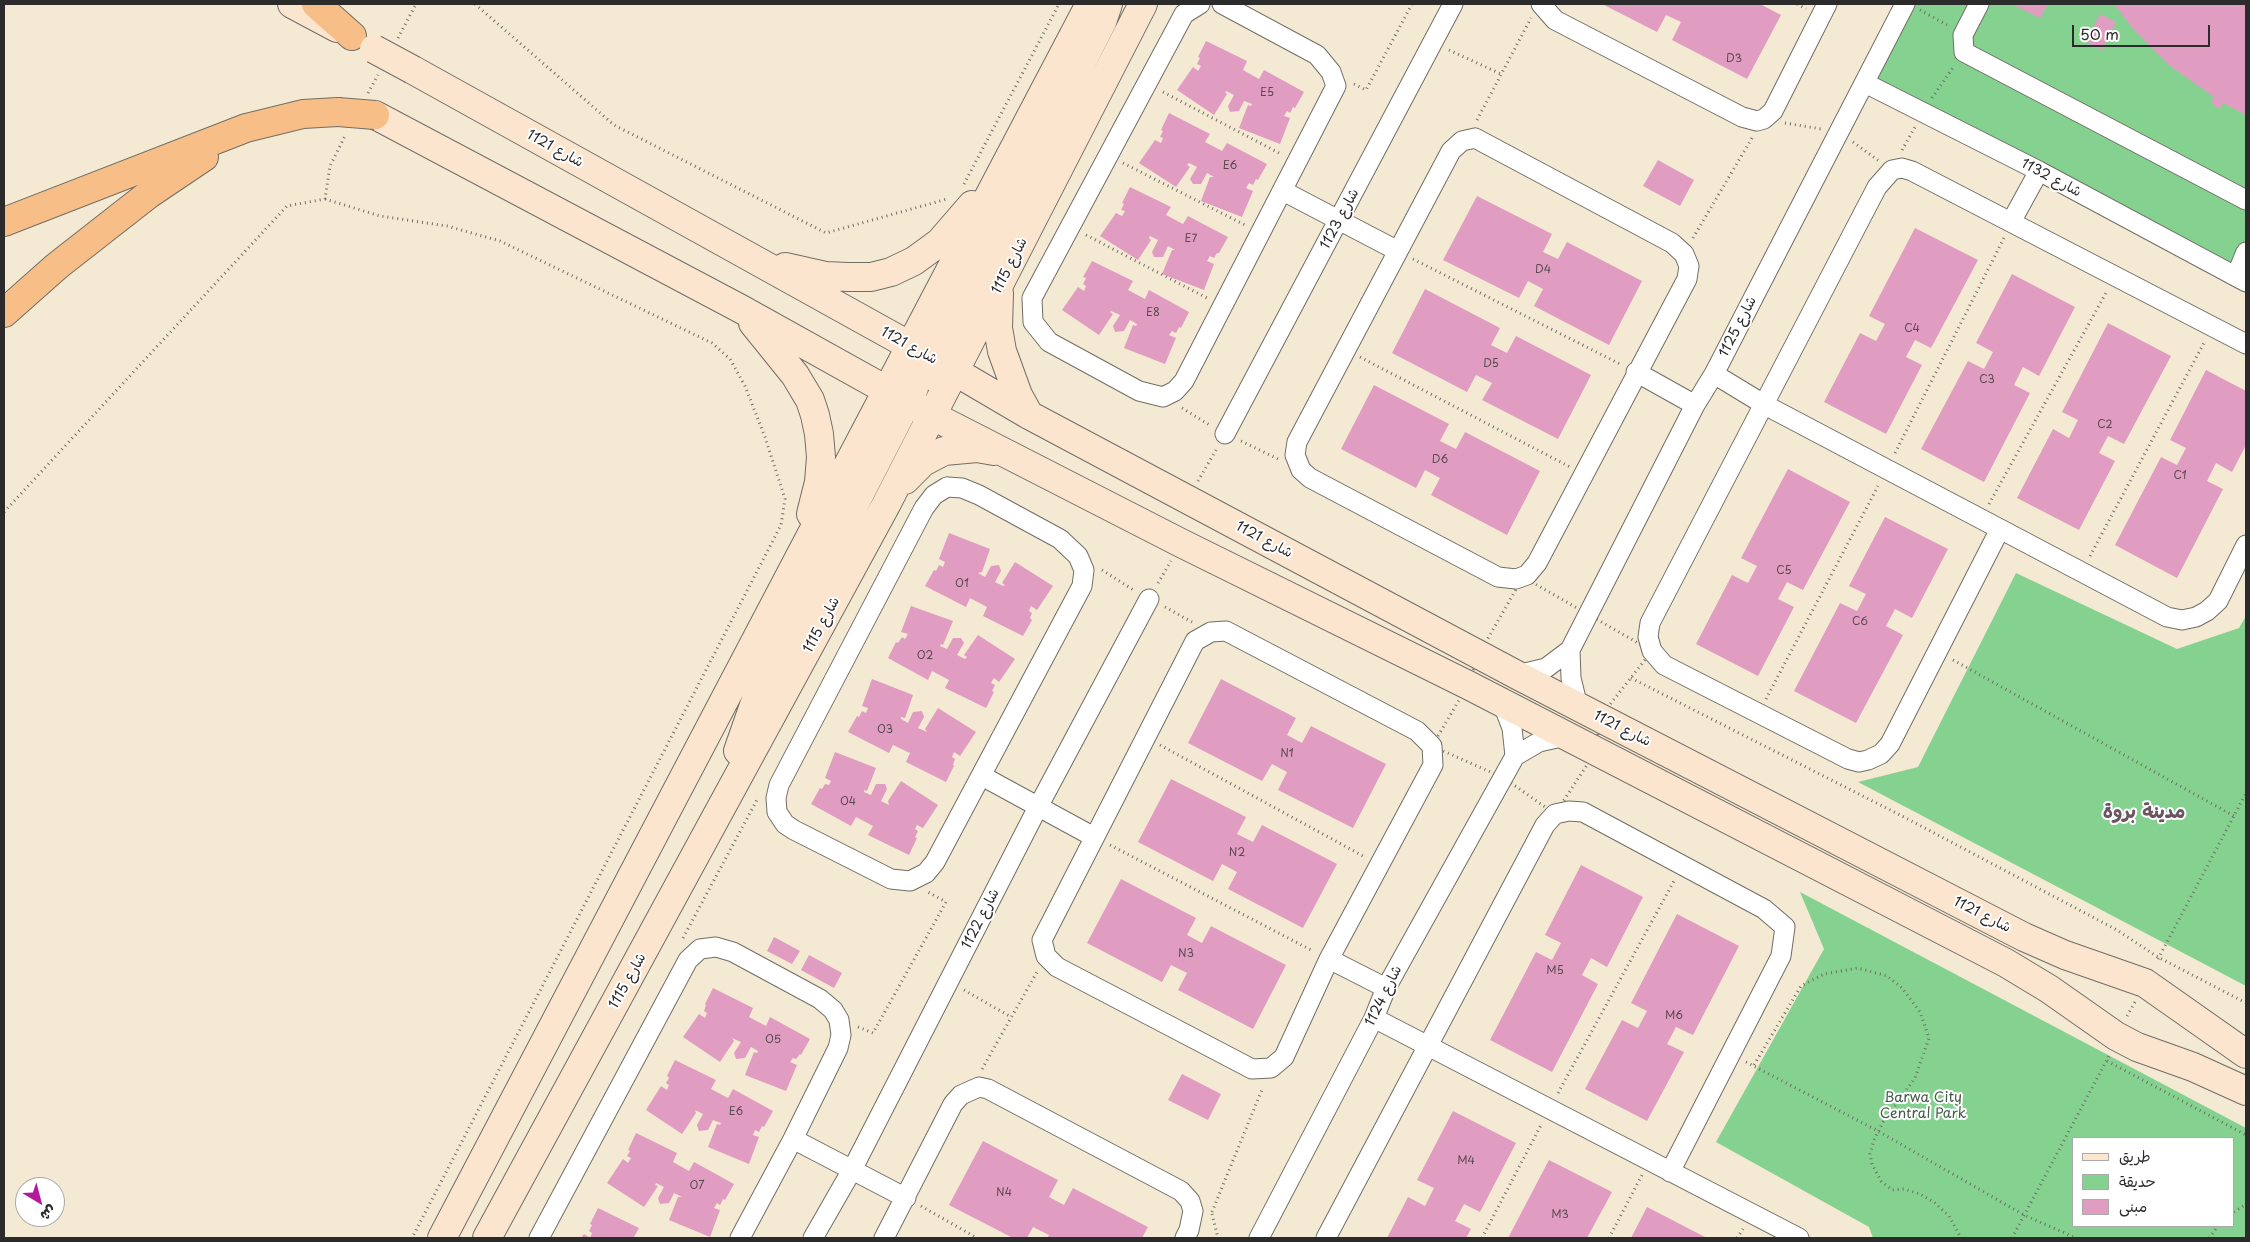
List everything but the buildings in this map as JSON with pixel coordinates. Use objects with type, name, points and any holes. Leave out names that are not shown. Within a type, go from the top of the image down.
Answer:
[{"type":"highway","points":[[316,4],[363,42]]},
{"type":"highway","points":[[8,221],[246,128],[303,114],[338,112],[381,118]]},
{"type":"highway","points":[[4,312],[56,266],[150,194],[246,128]]},
{"type":"street","name":"شارع 1121","points":[[292,4],[922,353],[1029,415],[1517,675],[2024,937],[2065,955],[2145,983],[2246,1054]]},
{"type":"street","points":[[442,1238],[802,551],[897,397],[914,388],[922,353],[1006,163],[1090,4]]},
{"type":"street","points":[[933,416],[925,388],[926,375],[922,353],[1102,22],[1108,4]]},
{"type":"street","name":"شارع 1115","points":[[487,1238],[709,834],[887,503],[956,372],[1143,4]]},
{"type":"street","points":[[1200,4],[1184,14],[1032,298],[1033,322],[1049,342],[1139,391],[1163,397],[1175,390],[1184,381],[1336,86],[1331,72],[1317,55],[1222,4]]},
{"type":"street","name":"شارع 1123","points":[[1225,434],[1453,4]]},
{"type":"street","points":[[1537,8],[1572,29],[1750,120],[1764,119],[1776,104],[1827,4]]},
{"type":"street","points":[[1979,4],[1963,43],[2246,200]]},
{"type":"street","name":"شارع 1125","points":[[1517,675],[1546,668],[1570,650],[1695,405],[1714,374],[1865,83],[1912,6]]},
{"type":"street","name":"شارع 1132","points":[[1865,83],[2039,171],[2241,279],[2246,252]]},
{"type":"street","points":[[381,118],[741,309],[897,397],[1002,452],[1502,702],[2006,963],[2049,989],[2112,1048],[2137,1047],[2193,1067],[2246,1091]]},
{"type":"street","points":[[1475,138],[1483,141],[1672,243],[1684,254],[1689,266],[1689,273],[1531,572],[1523,577],[1510,580],[1490,572],[1310,478],[1301,470],[1295,455],[1297,442],[1451,151],[1466,140],[1475,138]]},
{"type":"street","points":[[756,262],[832,276],[871,276],[891,272],[914,261],[940,242],[1006,163]]},
{"type":"street","points":[[2000,530],[1936,651],[1890,744],[1881,754],[1859,762],[1848,759],[1664,665],[1652,651],[1648,637],[1650,623],[1877,187],[1892,170],[1902,168],[1912,171],[2246,344]]},
{"type":"street","points":[[2012,222],[2039,171]]},
{"type":"street","points":[[1283,191],[1398,251]]},
{"type":"street","points":[[999,287],[998,328],[1002,351],[1018,395],[1029,415]]},
{"type":"street","points":[[741,309],[796,375],[810,400],[815,415],[820,442],[819,482],[802,551]]},
{"type":"street","points":[[1636,372],[1695,405]]},
{"type":"street","points":[[1714,374],[1765,405],[2167,617],[2182,620],[2207,612],[2218,601],[2246,545]]},
{"type":"street","points":[[709,834],[760,688],[897,397]]},
{"type":"street","points":[[887,503],[918,467],[944,451],[977,448],[1002,452]]},
{"type":"street","points":[[947,487],[962,488],[979,495],[1060,539],[1078,556],[1084,570],[1082,586],[982,776],[935,862],[926,873],[910,881],[891,879],[794,830],[785,824],[777,812],[776,798],[778,785],[924,508],[934,495],[947,487]]},
{"type":"street","name":"شارع 1122","points":[[813,1238],[852,1170],[1038,807],[1148,599]]},
{"type":"street","points":[[1226,631],[1417,731],[1432,746],[1433,765],[1329,959],[1284,1057],[1271,1068],[1252,1069],[1057,967],[1046,956],[1042,940],[1146,737],[1196,642],[1211,632],[1226,631]]},
{"type":"street","name":"شارع 1125","points":[[1570,650],[1571,678],[1578,707]]},
{"type":"street","points":[[1502,702],[1512,728],[1515,756],[1539,742],[1566,736]]},
{"type":"street","name":"شارع 1124","points":[[1259,1238],[1374,1018],[1386,988],[1515,756]]},
{"type":"street","points":[[982,776],[1094,837]]},
{"type":"street","points":[[1326,1238],[1545,825],[1555,814],[1569,811],[1583,812],[1764,909],[1785,927],[1781,956],[1670,1172]]},
{"type":"street","points":[[539,1238],[688,960],[700,949],[716,947],[733,952],[820,999],[833,1010],[840,1020],[841,1035],[838,1048],[793,1139],[740,1238]]},
{"type":"street","points":[[1329,959],[1386,988]]},
{"type":"street","points":[[1374,1018],[1799,1238]]},
{"type":"street","points":[[884,1238],[953,1104],[961,1095],[971,1089],[988,1089],[1181,1191],[1190,1201],[1193,1211],[1189,1230],[1185,1238]]},
{"type":"street","points":[[793,1139],[906,1198]]},
{"type":"path","points":[[403,28],[416,4]]},
{"type":"path","points":[[475,4],[614,126],[826,232],[948,198]]},
{"type":"path","points":[[962,187],[1060,4]]},
{"type":"path","points":[[1331,72],[1366,90],[1412,4]]},
{"type":"path","points":[[1912,6],[1963,43]]},
{"type":"path","points":[[1466,140],[1537,8]]},
{"type":"path","points":[[1433,42],[1501,74]]},
{"type":"path","points":[[1147,83],[1297,162]]},
{"type":"path","points":[[1684,254],[1764,119]]},
{"type":"path","points":[[1108,156],[1261,234]]},
{"type":"path","points":[[325,198],[330,166]]},
{"type":"path","points":[[4,512],[287,206],[325,198],[380,216],[447,226],[500,241],[712,343],[730,359],[745,386],[765,438],[785,499],[781,526],[412,1238]]},
{"type":"path","points":[[1070,227],[1223,306]]},
{"type":"path","points":[[1398,251],[1636,372]]},
{"type":"path","points":[[1980,519],[2114,277]]},
{"type":"path","points":[[2081,572],[2213,327]]},
{"type":"path","points":[[1346,349],[1583,474]]},
{"type":"path","points":[[1188,499],[1225,434]]},
{"type":"path","points":[[1148,599],[1181,543]]},
{"type":"path","points":[[1936,651],[2234,816]]},
{"type":"path","points":[[1631,678],[1904,817],[2117,930],[2158,957],[2246,1003]]},
{"type":"path","points":[[1146,737],[1379,865]]},
{"type":"path","points":[[682,940],[760,793]]},
{"type":"path","points":[[2012,1238],[2158,957],[2246,793]]},
{"type":"path","points":[[1094,837],[1329,959]]},
{"type":"path","points":[[1482,1238],[1550,1108],[1682,865]]},
{"type":"path","points":[[840,1020],[873,1033],[946,902],[910,881]]},
{"type":"path","points":[[971,1089],[1046,956]]},
{"type":"path","points":[[1754,1064],[1800,986],[1824,974],[1858,968],[1887,976],[1910,997],[1926,1025],[1929,1038],[1915,1078],[1878,1131],[1870,1154],[1874,1173],[1892,1190],[1904,1189],[1920,1194],[1935,1203],[1949,1216],[1961,1238]]},
{"type":"path","points":[[948,981],[1012,1018]]},
{"type":"path","points":[[2112,1048],[2246,1135]]},
{"type":"path","points":[[1728,1056],[1754,1064],[1878,1131],[2024,1215],[2076,1238]]},
{"type":"path","points":[[1212,1212],[1271,1068]]},
{"type":"path","points":[[1609,1238],[1650,1161]]},
{"type":"path","points":[[906,1198],[977,1238]]},
{"type":"path","points":[[2235,1211],[2246,1204]]},
{"type":"path","points":[[2210,1238],[2217,1227]]},
{"type":"green space","points":[[1910,4],[2246,4],[2246,274],[1865,83]]},
{"type":"green space","points":[[2016,573],[2177,649],[2239,628],[2246,616],[2246,986],[1858,782],[1918,767]]},
{"type":"green space","name":"Barwa City Central Park","points":[[1800,892],[2246,1128],[2246,1238],[1873,1238],[1869,1227],[1716,1142],[1824,949]]},
{"type":"district","name":"مدينة بروة","points":[[2144,813]]}]
